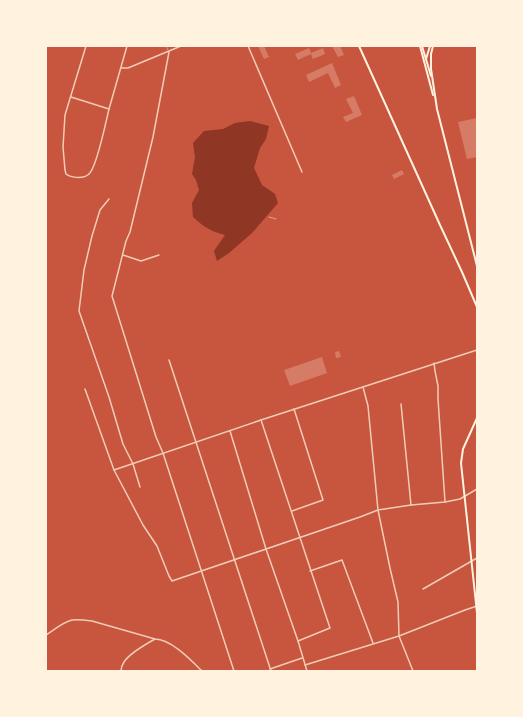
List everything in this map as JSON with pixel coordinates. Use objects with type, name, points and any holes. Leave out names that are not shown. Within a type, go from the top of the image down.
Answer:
[{"type":"main road","points":[[359,46],[477,307]]},
{"type":"main road","points":[[421,46],[433,83]]},
{"type":"main road","points":[[421,46],[477,266]]},
{"type":"main road","points":[[425,66],[430,46]]},
{"type":"main road","points":[[433,46],[431,61],[437,109]]},
{"type":"main road","points":[[477,418],[461,456],[472,562],[476,585],[477,613]]},
{"type":"street","points":[[86,46],[65,115],[63,147],[64,163],[66,174],[71,177],[82,177],[89,174],[92,169],[99,150],[127,46]]},
{"type":"street","points":[[121,68],[128,68],[181,46]]},
{"type":"street","points":[[248,46],[302,172]]},
{"type":"street","points":[[169,52],[153,137],[130,232],[122,255],[112,296],[156,437],[163,453],[234,671]]},
{"type":"street","points":[[71,97],[109,109]]},
{"type":"street","points":[[109,199],[100,210],[92,236],[84,270],[79,311],[123,444],[133,464],[140,487]]},
{"type":"street","points":[[122,255],[141,262],[159,255]]},
{"type":"street","points":[[114,470],[294,409],[477,350]]},
{"type":"street","points":[[169,360],[270,670],[302,658]]},
{"type":"street","points":[[434,363],[438,386],[445,502]]},
{"type":"street","points":[[363,387],[368,406],[378,510],[398,602],[399,636],[413,671]]},
{"type":"street","points":[[85,390],[114,470],[143,524],[157,546],[172,581],[202,572],[378,510],[411,504],[445,502],[460,499],[477,489]]},
{"type":"street","points":[[401,404],[411,504]]},
{"type":"street","points":[[291,511],[323,500],[294,409]]},
{"type":"street","points":[[261,420],[330,628],[298,641]]},
{"type":"street","points":[[230,431],[266,549],[307,671]]},
{"type":"street","points":[[423,589],[477,558]]},
{"type":"street","points":[[310,571],[342,560],[374,644]]},
{"type":"street","points":[[305,665],[399,636],[477,606]]},
{"type":"street","points":[[46,635],[72,620],[92,621],[163,640],[184,653],[202,671]]},
{"type":"street","points":[[121,671],[123,663],[128,658],[155,639]]},
{"type":"lane","points":[[166,46],[169,52]]},
{"type":"path","points":[[269,217],[276,219]]},
{"type":"shaded area","points":[[250,121],[269,126],[266,139],[260,148],[254,168],[262,185],[275,194],[278,203],[252,233],[229,253],[217,261],[214,251],[225,235],[215,232],[193,217],[192,203],[199,190],[196,180],[192,174],[195,157],[193,143],[204,131],[223,129],[235,123]]},
{"type":"building","points":[[258,46],[264,46],[269,57],[264,59]]},
{"type":"building","points":[[332,46],[340,46],[344,55],[338,57]]},
{"type":"building","points":[[309,48],[311,53],[323,48],[325,54],[313,59],[311,54],[298,60],[295,54]]},
{"type":"building","points":[[332,63],[341,85],[335,88],[328,73],[309,82],[306,75]]},
{"type":"building","points":[[354,96],[362,115],[346,122],[343,117],[353,113],[346,99]]},
{"type":"building","points":[[477,118],[477,157],[467,159],[458,122]]},
{"type":"building","points":[[402,170],[404,174],[394,179],[392,175]]},
{"type":"building","points":[[339,351],[341,357],[336,358],[335,352]]},
{"type":"building","points":[[322,357],[327,373],[290,386],[284,370]]}]
